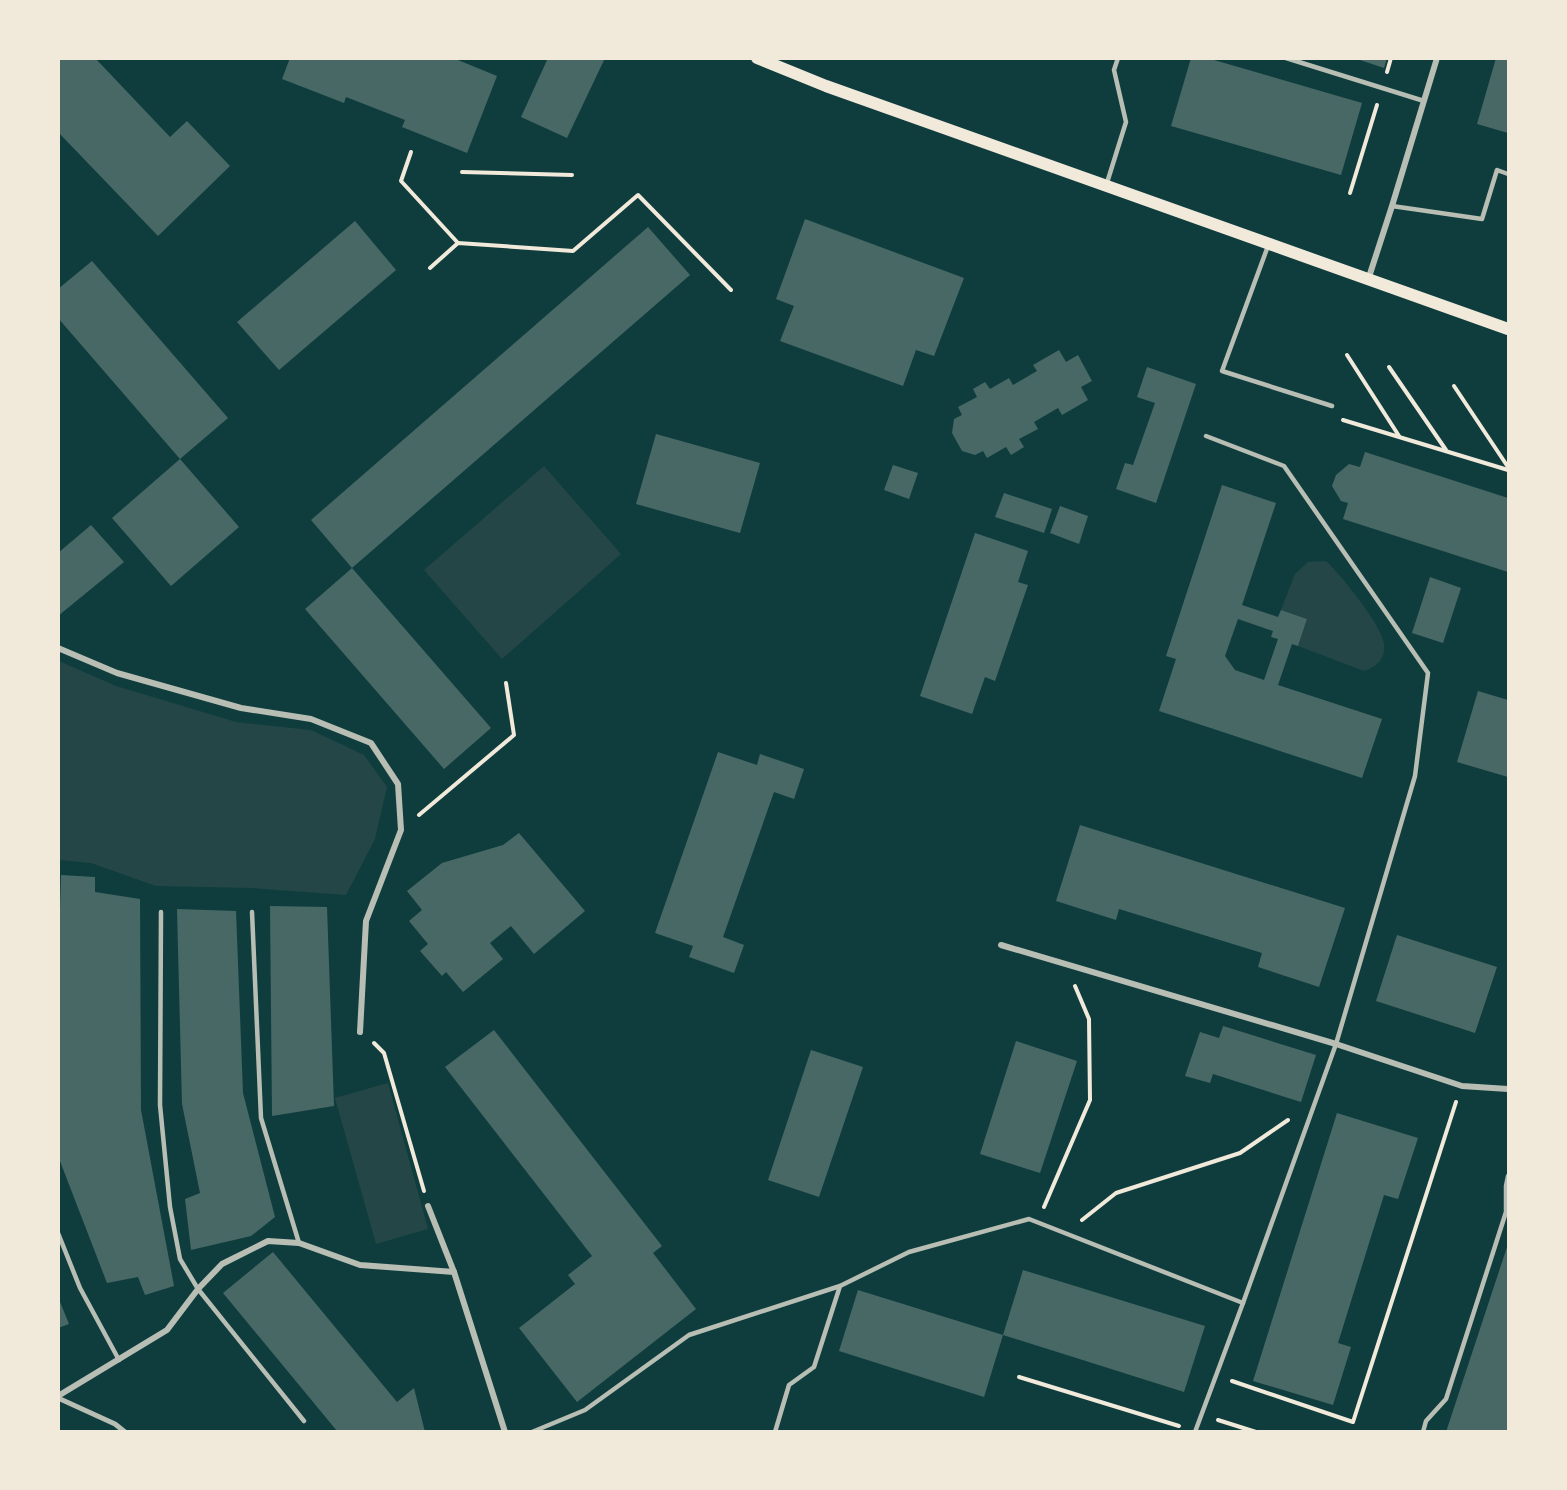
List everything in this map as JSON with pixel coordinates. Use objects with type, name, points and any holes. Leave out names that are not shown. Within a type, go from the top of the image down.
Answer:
[{"type":"main road","points":[[757,58],[826,86],[1509,329]]},
{"type":"street","points":[[1368,280],[1437,58]]},
{"type":"street","points":[[58,648],[117,673],[241,708],[311,719],[371,743],[398,784],[401,830],[366,921],[360,1032]]},
{"type":"street","points":[[1001,945],[1336,1044],[1462,1086],[1509,1089]]},
{"type":"street","points":[[428,1206],[453,1272],[505,1431]]},
{"type":"street","points":[[58,1397],[166,1330],[198,1289],[222,1264],[268,1240],[299,1243],[360,1265],[453,1272]]},
{"type":"street","points":[[58,1397],[125,1431]]},
{"type":"lane","points":[[1106,186],[1126,122],[1114,70],[1118,58]]},
{"type":"lane","points":[[1286,58],[1424,101]]},
{"type":"lane","points":[[1392,206],[1482,219],[1497,170],[1509,174]]},
{"type":"lane","points":[[1269,244],[1222,371],[1332,406]]},
{"type":"lane","points":[[1195,1431],[1336,1044],[1415,776],[1428,673],[1284,466],[1206,436]]},
{"type":"lane","points":[[160,912],[160,1105],[169,1196],[180,1259],[198,1289],[304,1421]]},
{"type":"lane","points":[[252,912],[261,1118],[299,1243]]},
{"type":"lane","points":[[1423,1431],[1426,1421],[1446,1399],[1506,1212],[1506,1186],[1509,1176]]},
{"type":"lane","points":[[532,1431],[585,1410],[689,1335],[840,1286],[909,1252],[1029,1219],[1243,1303]]},
{"type":"lane","points":[[58,1233],[80,1288],[118,1360]]},
{"type":"lane","points":[[775,1431],[789,1385],[814,1367],[840,1286]]},
{"type":"path","points":[[1350,193],[1390,58]]},
{"type":"path","points":[[411,152],[401,181],[458,243],[573,251],[638,195],[731,290]]},
{"type":"path","points":[[462,172],[572,175]]},
{"type":"path","points":[[430,268],[458,243]]},
{"type":"path","points":[[1347,355],[1399,436]]},
{"type":"path","points":[[1389,367],[1447,451]]},
{"type":"path","points":[[1454,386],[1509,468]]},
{"type":"path","points":[[1332,406],[1337,418],[1509,468]]},
{"type":"path","points":[[401,830],[514,735],[506,683]]},
{"type":"path","points":[[1037,1222],[1090,1100],[1089,1020],[1066,963]]},
{"type":"path","points":[[360,1032],[384,1053],[428,1206]]},
{"type":"path","points":[[1214,1375],[1353,1422],[1462,1086]]},
{"type":"path","points":[[1064,1233],[1116,1193],[1240,1154],[1315,1101]]},
{"type":"path","points":[[1019,1377],[1179,1426],[1201,1414],[1256,1431]]},
{"type":"shaded area","points":[[544,466],[621,554],[502,659],[424,570]]},
{"type":"shaded area","points":[[1326,561],[1360,600],[1381,635],[1384,644],[1382,658],[1376,665],[1364,671],[1298,646],[1307,619],[1281,610],[1295,574],[1308,562]]},
{"type":"shaded area","points":[[59,661],[116,686],[236,722],[311,730],[364,755],[387,787],[375,839],[346,895],[251,888],[156,886],[91,863],[59,860]]},
{"type":"shaded area","points":[[388,1083],[428,1229],[376,1244],[335,1098]]},
{"type":"building","points":[[58,58],[95,58],[170,137],[187,121],[230,166],[158,236],[58,132]]},
{"type":"building","points":[[290,58],[453,58],[497,76],[467,153],[402,127],[405,120],[346,97],[344,103],[282,79]]},
{"type":"building","points":[[548,58],[605,58],[567,138],[521,117]]},
{"type":"building","points":[[1191,58],[1207,58],[1362,103],[1341,175],[1171,126]]},
{"type":"building","points":[[1354,58],[1387,58],[1384,68]]},
{"type":"building","points":[[1496,58],[1508,58],[1508,133],[1477,124]]},
{"type":"building","points":[[805,219],[964,278],[934,356],[916,350],[903,386],[780,341],[794,306],[776,299]]},
{"type":"building","points":[[355,221],[396,270],[279,370],[237,322]]},
{"type":"building","points":[[648,227],[690,275],[352,568],[311,520]]},
{"type":"building","points":[[92,261],[228,418],[180,459],[58,318],[58,289]]},
{"type":"building","points":[[1059,350],[1066,362],[1078,355],[1092,381],[1081,387],[1088,400],[1062,415],[1058,408],[1034,422],[1038,429],[1019,439],[1024,447],[1011,455],[1006,447],[987,458],[983,451],[975,455],[962,451],[952,433],[954,419],[962,415],[958,407],[977,397],[973,389],[985,382],[990,389],[1009,378],[1013,385],[1037,371],[1033,365]]},
{"type":"building","points":[[1147,367],[1196,384],[1156,503],[1116,489],[1125,463],[1133,465],[1155,403],[1137,397]]},
{"type":"building","points":[[656,434],[760,463],[740,533],[636,504]]},
{"type":"building","points":[[1365,452],[1508,498],[1508,572],[1343,519],[1348,503],[1341,501],[1332,486],[1336,475],[1349,464],[1360,467]]},
{"type":"building","points":[[180,459],[239,527],[171,586],[112,518]]},
{"type":"building","points":[[893,465],[918,473],[909,499],[884,490]]},
{"type":"building","points":[[1222,485],[1276,503],[1242,605],[1278,617],[1281,610],[1307,619],[1298,646],[1292,644],[1278,685],[1382,719],[1362,778],[1159,711],[1176,659],[1166,656]],"holes":[[[1238,619],[1273,631],[1271,637],[1278,639],[1264,680],[1235,670],[1225,656]]]},
{"type":"building","points":[[1004,493],[1052,509],[1044,533],[995,517]]},
{"type":"building","points":[[1060,506],[1088,516],[1079,544],[1050,533]]},
{"type":"building","points":[[91,525],[124,562],[58,616],[58,553]]},
{"type":"building","points":[[975,533],[1028,551],[1018,582],[1028,585],[995,681],[985,677],[972,714],[920,696]]},
{"type":"building","points":[[352,568],[491,728],[444,769],[305,609]]},
{"type":"building","points":[[1430,577],[1461,588],[1443,643],[1412,633]]},
{"type":"building","points":[[1478,691],[1508,700],[1508,777],[1457,762]]},
{"type":"building","points":[[718,752],[757,765],[760,754],[804,769],[794,799],[774,792],[723,937],[744,945],[734,973],[689,957],[693,946],[655,933]]},
{"type":"building","points":[[1080,825],[1345,908],[1319,987],[1258,967],[1262,953],[1119,909],[1116,920],[1056,901]]},
{"type":"building","points":[[519,833],[585,911],[534,954],[511,926],[490,943],[503,959],[463,992],[446,972],[442,976],[420,951],[428,944],[409,921],[422,910],[407,891],[442,863],[503,845]]},
{"type":"building","points":[[61,875],[95,877],[95,892],[140,899],[141,1110],[174,1286],[145,1295],[138,1277],[107,1283],[58,1156],[58,978]]},
{"type":"building","points":[[270,906],[327,907],[334,1106],[272,1116]]},
{"type":"building","points":[[177,909],[236,911],[243,1093],[275,1217],[251,1236],[191,1250],[185,1199],[200,1193],[182,1104]]},
{"type":"building","points":[[1397,935],[1497,967],[1475,1033],[1376,1001]]},
{"type":"building","points":[[1223,1026],[1316,1055],[1301,1102],[1213,1074],[1210,1083],[1185,1076],[1200,1032],[1219,1038]]},
{"type":"building","points":[[494,1030],[662,1246],[653,1253],[696,1309],[577,1402],[519,1328],[575,1284],[568,1275],[592,1256],[445,1067]]},
{"type":"building","points":[[1016,1041],[1077,1061],[1040,1173],[980,1154]]},
{"type":"building","points":[[811,1050],[863,1067],[819,1197],[768,1180]]},
{"type":"building","points":[[1337,1113],[1418,1138],[1398,1199],[1384,1195],[1338,1343],[1351,1347],[1333,1405],[1253,1381]]},
{"type":"building","points":[[1508,1244],[1508,1432],[1446,1432]]},
{"type":"building","points":[[273,1252],[397,1402],[414,1388],[425,1432],[337,1431],[223,1293]]},
{"type":"building","points":[[1023,1270],[1205,1326],[1184,1392],[1003,1335]]},
{"type":"building","points":[[858,1290],[1003,1335],[984,1397],[839,1351]]},
{"type":"building","points":[[58,1297],[69,1324],[58,1328]]}]
